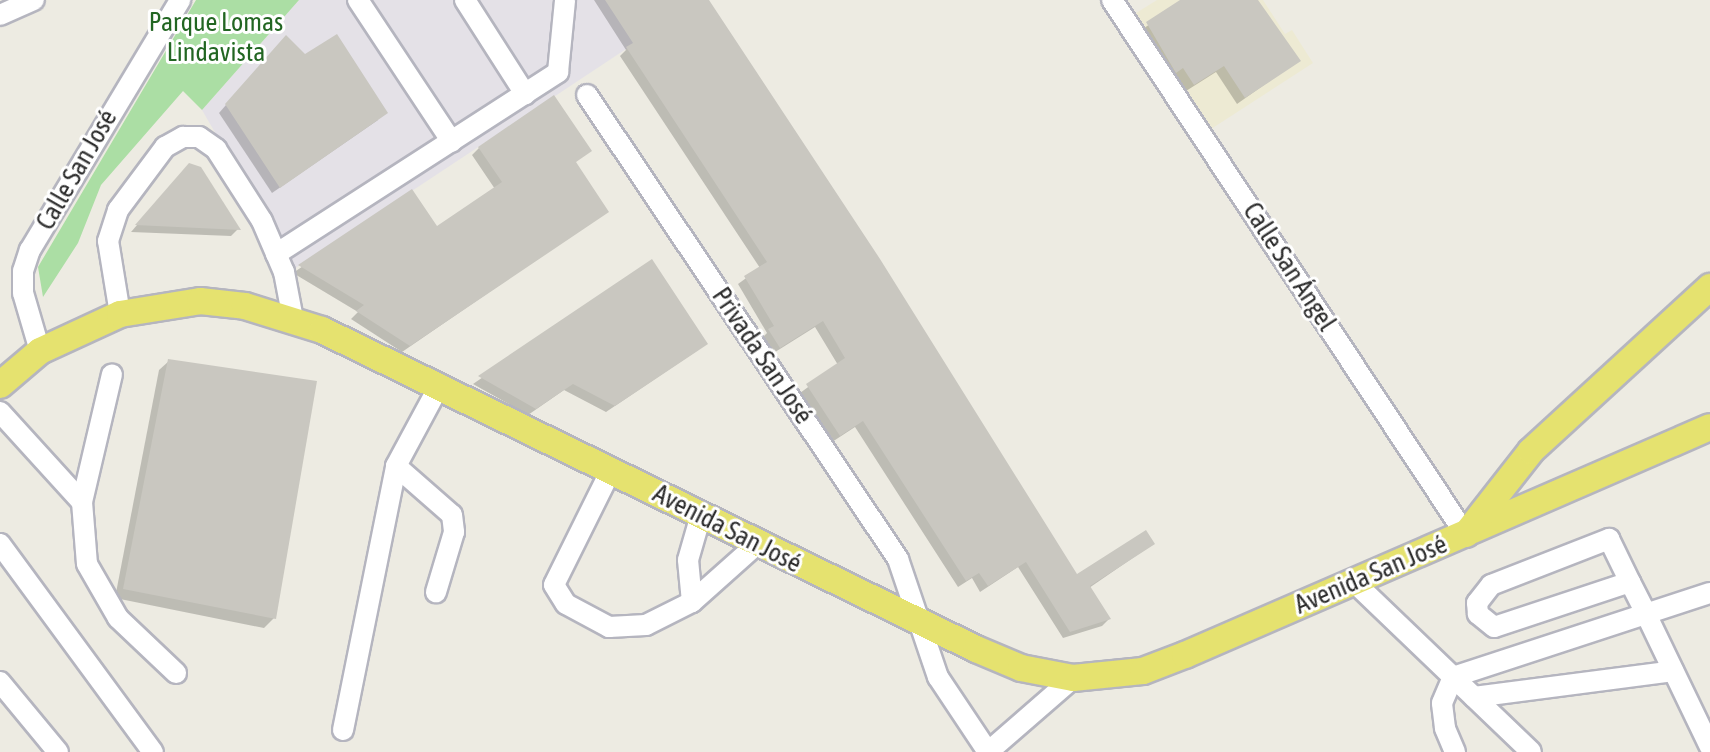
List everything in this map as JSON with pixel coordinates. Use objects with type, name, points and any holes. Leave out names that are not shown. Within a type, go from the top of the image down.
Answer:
[{"type":"main road","name":"Avenida San José","points":[[1466,535],[1531,451],[1710,287]]},
{"type":"main road","name":"Avenida San José","points":[[0,385],[40,351],[120,314],[200,301],[245,306],[293,319],[439,386],[923,625],[1021,668],[1073,678],[1143,671],[1466,535],[1710,427]]},
{"type":"street","points":[[0,15],[34,0]]},
{"type":"street","name":"Calle San José","points":[[40,351],[23,293],[23,271],[30,250],[180,0]]},
{"type":"street","points":[[358,0],[452,142]]},
{"type":"street","points":[[465,0],[525,94]]},
{"type":"street","points":[[276,254],[525,94],[561,66],[565,0]]},
{"type":"street","name":"Calle San Ángel","points":[[1121,3],[1466,535]]},
{"type":"street","name":"Privada San José","points":[[587,95],[898,559],[923,625],[938,677],[988,752],[1073,678]]},
{"type":"street","points":[[120,314],[108,241],[118,210],[165,147],[183,137],[199,137],[216,149],[262,221],[276,254],[293,319]]},
{"type":"street","points":[[112,374],[82,502],[87,564],[118,618],[176,673]]},
{"type":"street","points":[[343,730],[396,466],[439,386]]},
{"type":"street","points":[[0,412],[82,502]]},
{"type":"street","points":[[396,466],[452,515],[454,532],[436,592]]},
{"type":"street","points":[[611,470],[557,574],[558,596],[609,627],[628,629],[692,602],[757,544]]},
{"type":"street","points":[[692,602],[688,560],[701,515]]},
{"type":"street","points":[[1630,582],[1494,627],[1478,614],[1477,603],[1491,585],[1609,539],[1647,616],[1710,747]]},
{"type":"street","points":[[0,544],[153,752]]},
{"type":"street","points":[[1354,582],[1531,752]]},
{"type":"street","points":[[1455,752],[1442,703],[1453,677],[1710,593]]},
{"type":"street","points":[[1474,697],[1673,671]]},
{"type":"street","points":[[0,682],[58,752]]},
{"type":"shaded area","points":[[299,0],[700,0],[294,269],[202,110]]},
{"type":"shaded area","points":[[1157,0],[1263,0],[1285,34],[1292,30],[1313,63],[1208,131],[1133,15]]},
{"type":"green space","name":"Parque Lomas Lindavista","points":[[196,0],[299,0],[202,110],[183,91],[101,185],[78,243],[43,297],[38,267]]},
{"type":"building","points":[[605,0],[709,0],[880,259],[1077,574],[1146,530],[1155,544],[1090,586],[1111,619],[1070,632],[1026,562],[988,586],[979,573],[966,581],[863,421],[840,436],[806,384],[845,358],[823,321],[780,348],[768,329],[774,326],[744,276],[767,262],[626,47],[633,43]]},
{"type":"building","points":[[1180,0],[1258,0],[1301,61],[1245,98],[1224,66],[1194,85],[1183,68],[1176,73],[1146,22]]},
{"type":"building","points":[[337,34],[388,113],[280,188],[225,104],[286,35],[305,54]]},
{"type":"building","points":[[554,95],[592,151],[576,162],[609,212],[410,346],[356,311],[364,305],[298,265],[412,189],[437,226],[502,182],[478,147]]},
{"type":"building","points":[[189,163],[201,167],[241,230],[135,225]]},
{"type":"building","points":[[652,259],[708,344],[615,406],[573,384],[536,409],[478,376]]},
{"type":"building","points":[[168,359],[317,381],[276,619],[123,589]]}]
